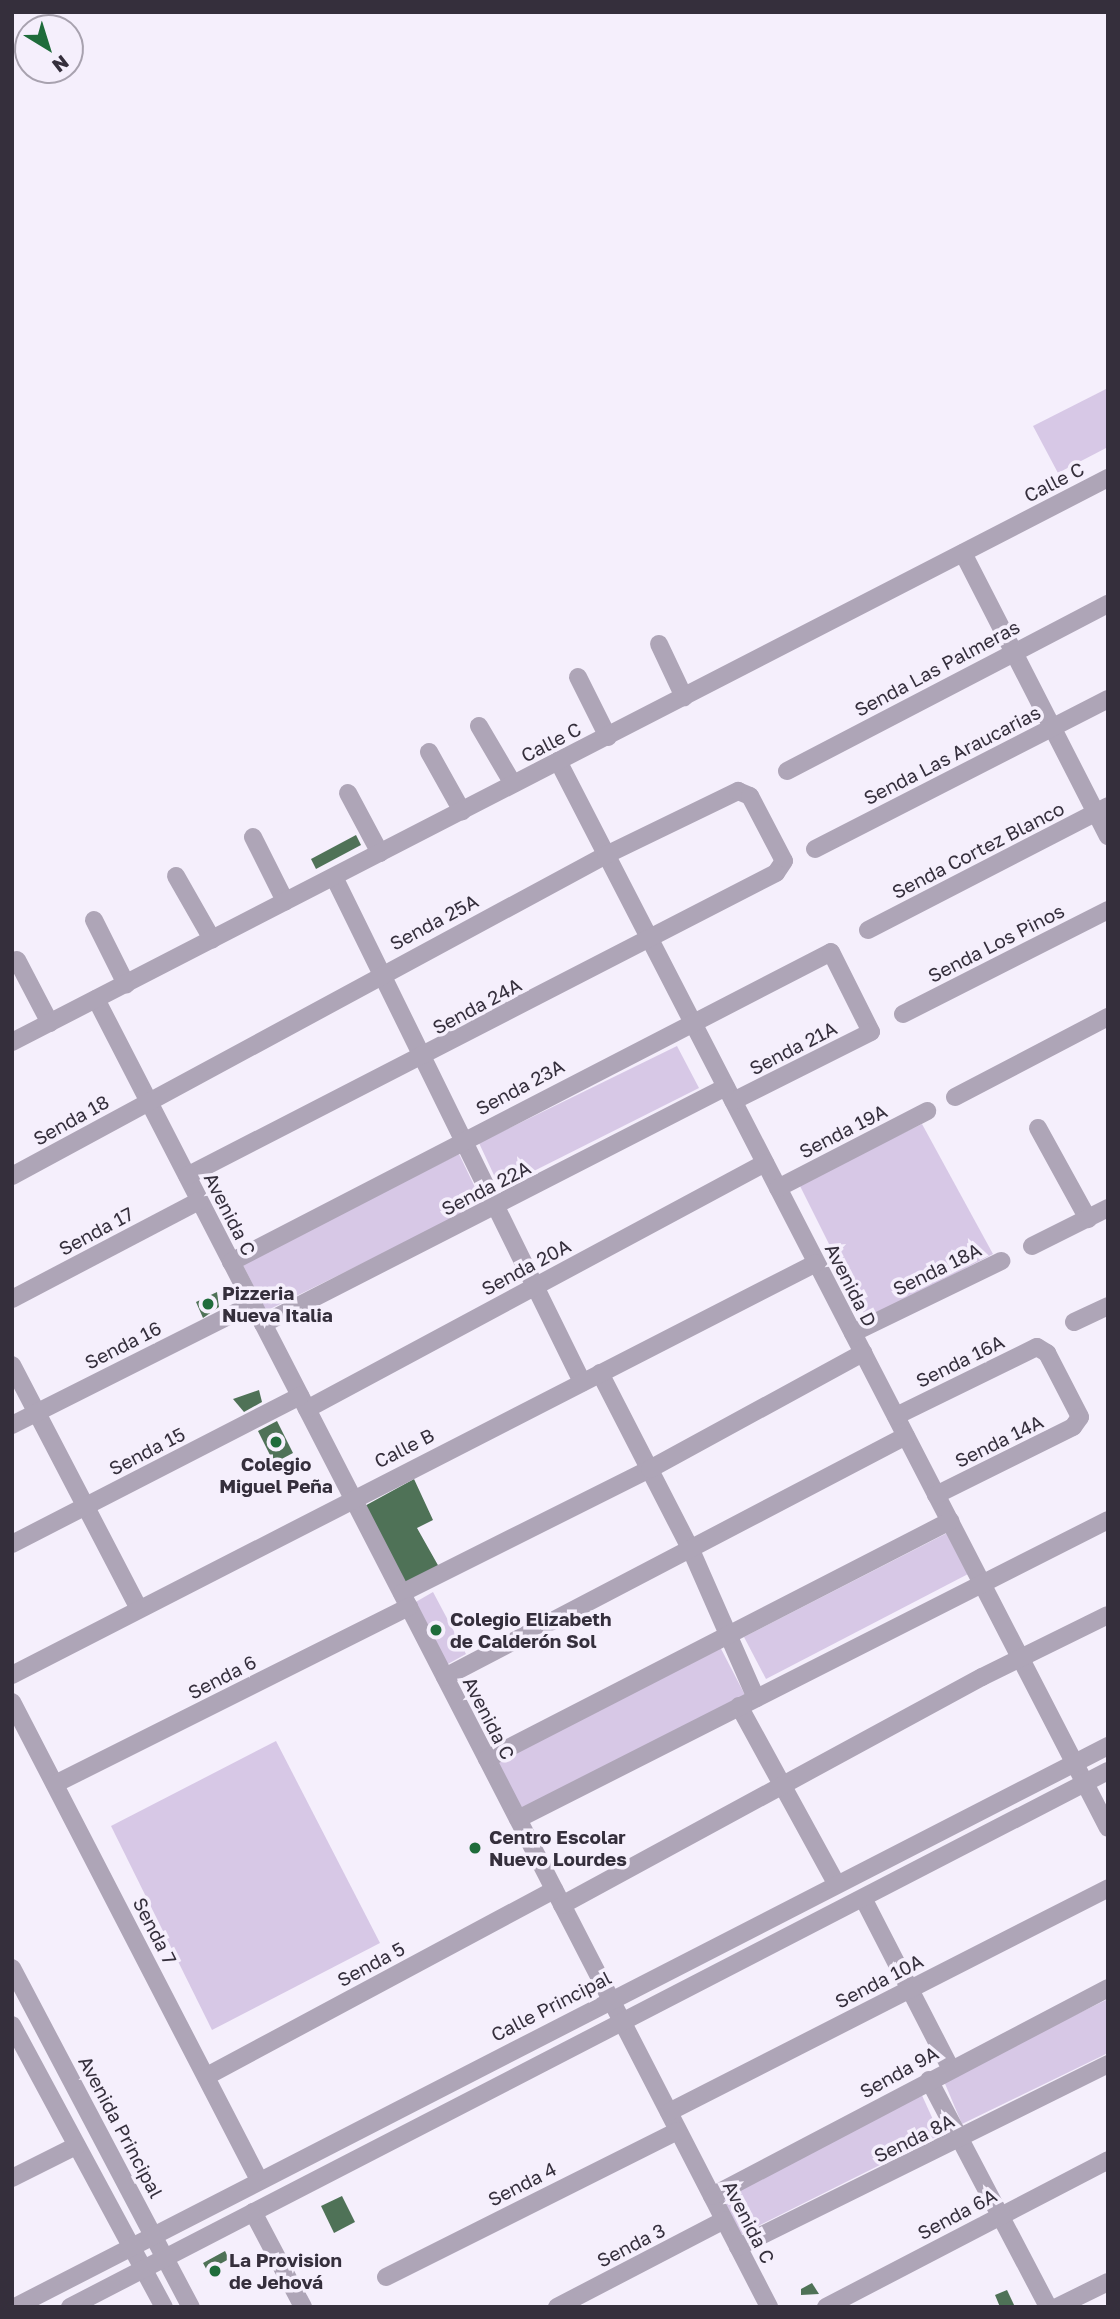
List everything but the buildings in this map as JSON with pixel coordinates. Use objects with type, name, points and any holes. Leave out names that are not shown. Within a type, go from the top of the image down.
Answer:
[{"type":"street","name":"Calle C","points":[[12,1042],[1108,478]]},
{"type":"street","points":[[963,553],[1053,727],[1102,810],[1108,836]]},
{"type":"street","name":"Senda Las Palmeras","points":[[787,771],[1108,604]]},
{"type":"street","points":[[659,644],[684,697]]},
{"type":"street","points":[[578,677],[608,737]]},
{"type":"street","name":"Senda Las Araucarias","points":[[815,849],[1108,699]]},
{"type":"street","points":[[480,726],[513,784]]},
{"type":"street","points":[[429,752],[462,811]]},
{"type":"street","name":"Avenida D","points":[[558,761],[1108,1828]]},
{"type":"street","name":"Senda 25A","points":[[147,1099],[606,855],[744,792],[784,861],[783,869]]},
{"type":"street","points":[[348,793],[380,853]]},
{"type":"street","name":"Senda Cortez Blanco","points":[[868,930],[1102,810]]},
{"type":"street","points":[[253,837],[285,901]]},
{"type":"street","name":"Senda 24A","points":[[187,1176],[423,1058],[783,869]]},
{"type":"street","points":[[176,876],[212,939]]},
{"type":"street","points":[[334,877],[582,1382]]},
{"type":"street","name":"Senda Los Pinos","points":[[903,1014],[1108,910]]},
{"type":"street","points":[[94,920],[126,984]]},
{"type":"street","name":"Senda 23A","points":[[231,1262],[692,1021],[831,952],[871,1031]]},
{"type":"street","points":[[17,960],[50,1023]]},
{"type":"street","name":"Avenida C","points":[[96,999],[769,2307]]},
{"type":"street","points":[[955,1097],[1108,1017]]},
{"type":"street","name":"Senda 21A","points":[[729,1094],[871,1031]]},
{"type":"street","name":"Senda 22A","points":[[263,1324],[729,1094]]},
{"type":"street","name":"Senda 18","points":[[12,1175],[147,1099]]},
{"type":"street","name":"Senda 19A","points":[[778,1188],[927,1111]]},
{"type":"street","points":[[1038,1128],[1088,1219]]},
{"type":"street","name":"Senda 20A","points":[[304,1403],[765,1163]]},
{"type":"street","name":"Senda 17","points":[[12,1299],[199,1201]]},
{"type":"street","points":[[1032,1246],[1108,1208]]},
{"type":"street","name":"Senda 18A","points":[[853,1333],[1001,1261]]},
{"type":"street","name":"Calle B","points":[[12,1675],[352,1497],[816,1263]]},
{"type":"street","name":"Senda 16","points":[[12,1425],[253,1304]]},
{"type":"street","points":[[1074,1322],[1108,1306]]},
{"type":"street","name":"Senda 16A","points":[[897,1416],[1042,1348],[1079,1423]]},
{"type":"street","name":"Senda 6","points":[[55,1784],[405,1600],[863,1353]]},
{"type":"street","points":[[12,1365],[139,1609]]},
{"type":"street","points":[[600,1373],[691,1550],[728,1632],[748,1702],[783,1784],[836,1883]]},
{"type":"street","name":"Senda 15","points":[[12,1544],[304,1403]]},
{"type":"street","name":"Senda 14A","points":[[936,1495],[1079,1423]]},
{"type":"street","points":[[444,1677],[906,1436]]},
{"type":"street","points":[[518,1819],[981,1582],[1108,1520]]},
{"type":"street","points":[[486,1759],[728,1632],[950,1521]]},
{"type":"street","name":"Senda 5","points":[[206,2076],[783,1784],[1020,1658],[1108,1615]]},
{"type":"street","name":"Senda 7","points":[[12,1702],[259,2180]]},
{"type":"street","name":"Calle Principal","points":[[15,2307],[836,1883],[1108,1746]]},
{"type":"street","points":[[70,2307],[864,1900],[1108,1771]]},
{"type":"street","name":"Senda 10A","points":[[669,2112],[1108,1888]]},
{"type":"street","points":[[864,1900],[950,2067]]},
{"type":"street","name":"Avenida Principal","points":[[12,1968],[191,2307]]},
{"type":"street","name":"Senda 9A","points":[[712,2196],[950,2067],[1108,1988]]},
{"type":"street","points":[[12,2025],[19,2053],[76,2146],[164,2307]]},
{"type":"street","name":"Senda 8A","points":[[738,2247],[1108,2064]]},
{"type":"street","points":[[929,2080],[958,2140],[1048,2307]]},
{"type":"street","name":"Senda 4","points":[[386,2277],[678,2131]]},
{"type":"street","points":[[12,2178],[76,2146]]},
{"type":"street","name":"Senda 6A","points":[[826,2307],[1108,2160]]},
{"type":"street","points":[[253,2212],[303,2307]]},
{"type":"street","name":"Senda 3","points":[[557,2307],[724,2220]]},
{"type":"street","points":[[1057,2307],[1105,2290]]},
{"type":"shaded area","points":[[1108,388],[1108,447],[1058,473],[1033,426]]},
{"type":"shaded area","points":[[677,1046],[699,1088],[500,1188],[479,1143]]},
{"type":"shaded area","points":[[922,1124],[993,1254],[867,1320],[799,1184]]},
{"type":"shaded area","points":[[459,1154],[483,1204],[266,1311],[242,1263]]},
{"type":"shaded area","points":[[949,1532],[970,1573],[766,1679],[744,1637]]},
{"type":"shaded area","name":"Colegio Elizabeth de Calderón Sol","points":[[433,1592],[466,1654],[437,1670],[407,1607]]},
{"type":"shaded area","points":[[718,1643],[745,1695],[520,1812],[495,1761]]},
{"type":"shaded area","points":[[276,1741],[380,1943],[212,2030],[111,1826]]},
{"type":"shaded area","points":[[1108,1999],[1108,2053],[962,2124],[943,2079]]},
{"type":"shaded area","points":[[920,2091],[940,2135],[736,2237],[715,2204]]},
{"type":"place","name":"Pizzeria Nueva Italia","points":[[208,1304]]},
{"type":"place","name":"Colegio Miguel Peña","points":[[276,1442]]},
{"type":"place","name":"Colegio Elizabeth de Calderón Sol","points":[[436,1630]]},
{"type":"place","name":"Centro Escolar Nuevo Lourdes","points":[[475,1848]]},
{"type":"place","name":"La Provision de Jehová","points":[[215,2271]]}]
